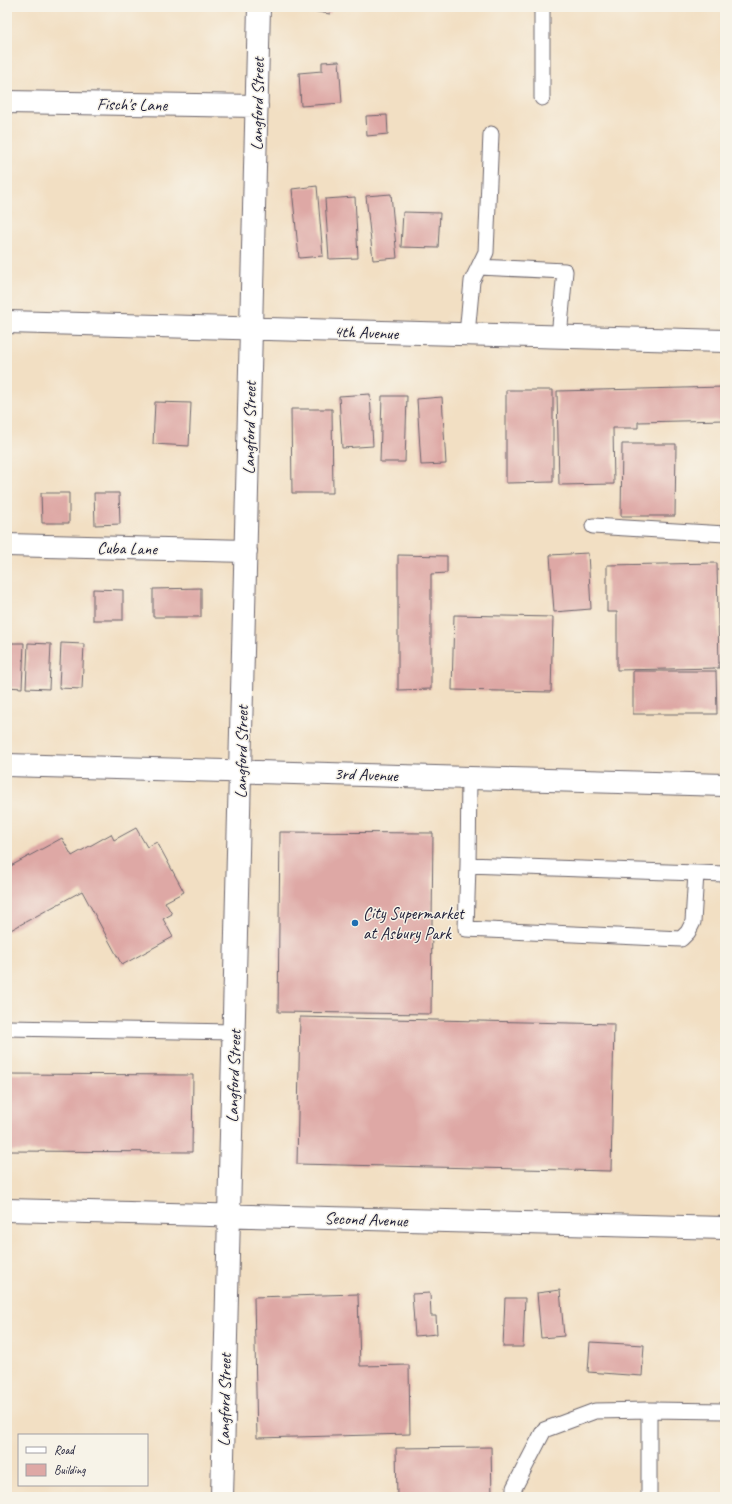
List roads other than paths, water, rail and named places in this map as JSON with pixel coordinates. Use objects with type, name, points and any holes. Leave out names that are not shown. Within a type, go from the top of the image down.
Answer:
[{"type":"street","name":"Langford Street","points":[[222,1497],[259,7]]},
{"type":"street","name":"Fisch's Lane","points":[[7,102],[257,106]]},
{"type":"street","name":"4th Avenue","points":[[7,322],[725,341]]},
{"type":"street","name":"Cuba Lane","points":[[7,545],[246,551]]},
{"type":"street","name":"3rd Avenue","points":[[7,765],[725,784]]},
{"type":"street","name":"Second Avenue","points":[[7,1210],[725,1228]]},
{"type":"lane","points":[[542,7],[542,98]]},
{"type":"lane","points":[[467,334],[472,281],[486,252],[491,134]]},
{"type":"lane","points":[[479,267],[565,271],[559,337]]},
{"type":"lane","points":[[593,526],[725,534]]},
{"type":"lane","points":[[469,777],[466,929],[681,939],[688,932],[693,922],[696,873]]},
{"type":"lane","points":[[468,865],[725,874]]},
{"type":"lane","points":[[7,1028],[234,1032]]},
{"type":"lane","points":[[649,1410],[649,1497]]},
{"type":"lane","points":[[514,1497],[514,1488],[544,1430],[595,1411],[725,1411]]},
{"type":"lane","points":[[519,1479],[525,1497]]},
{"type":"place","name":"City Supermarket at Asbury Park","points":[[355,923]]}]
